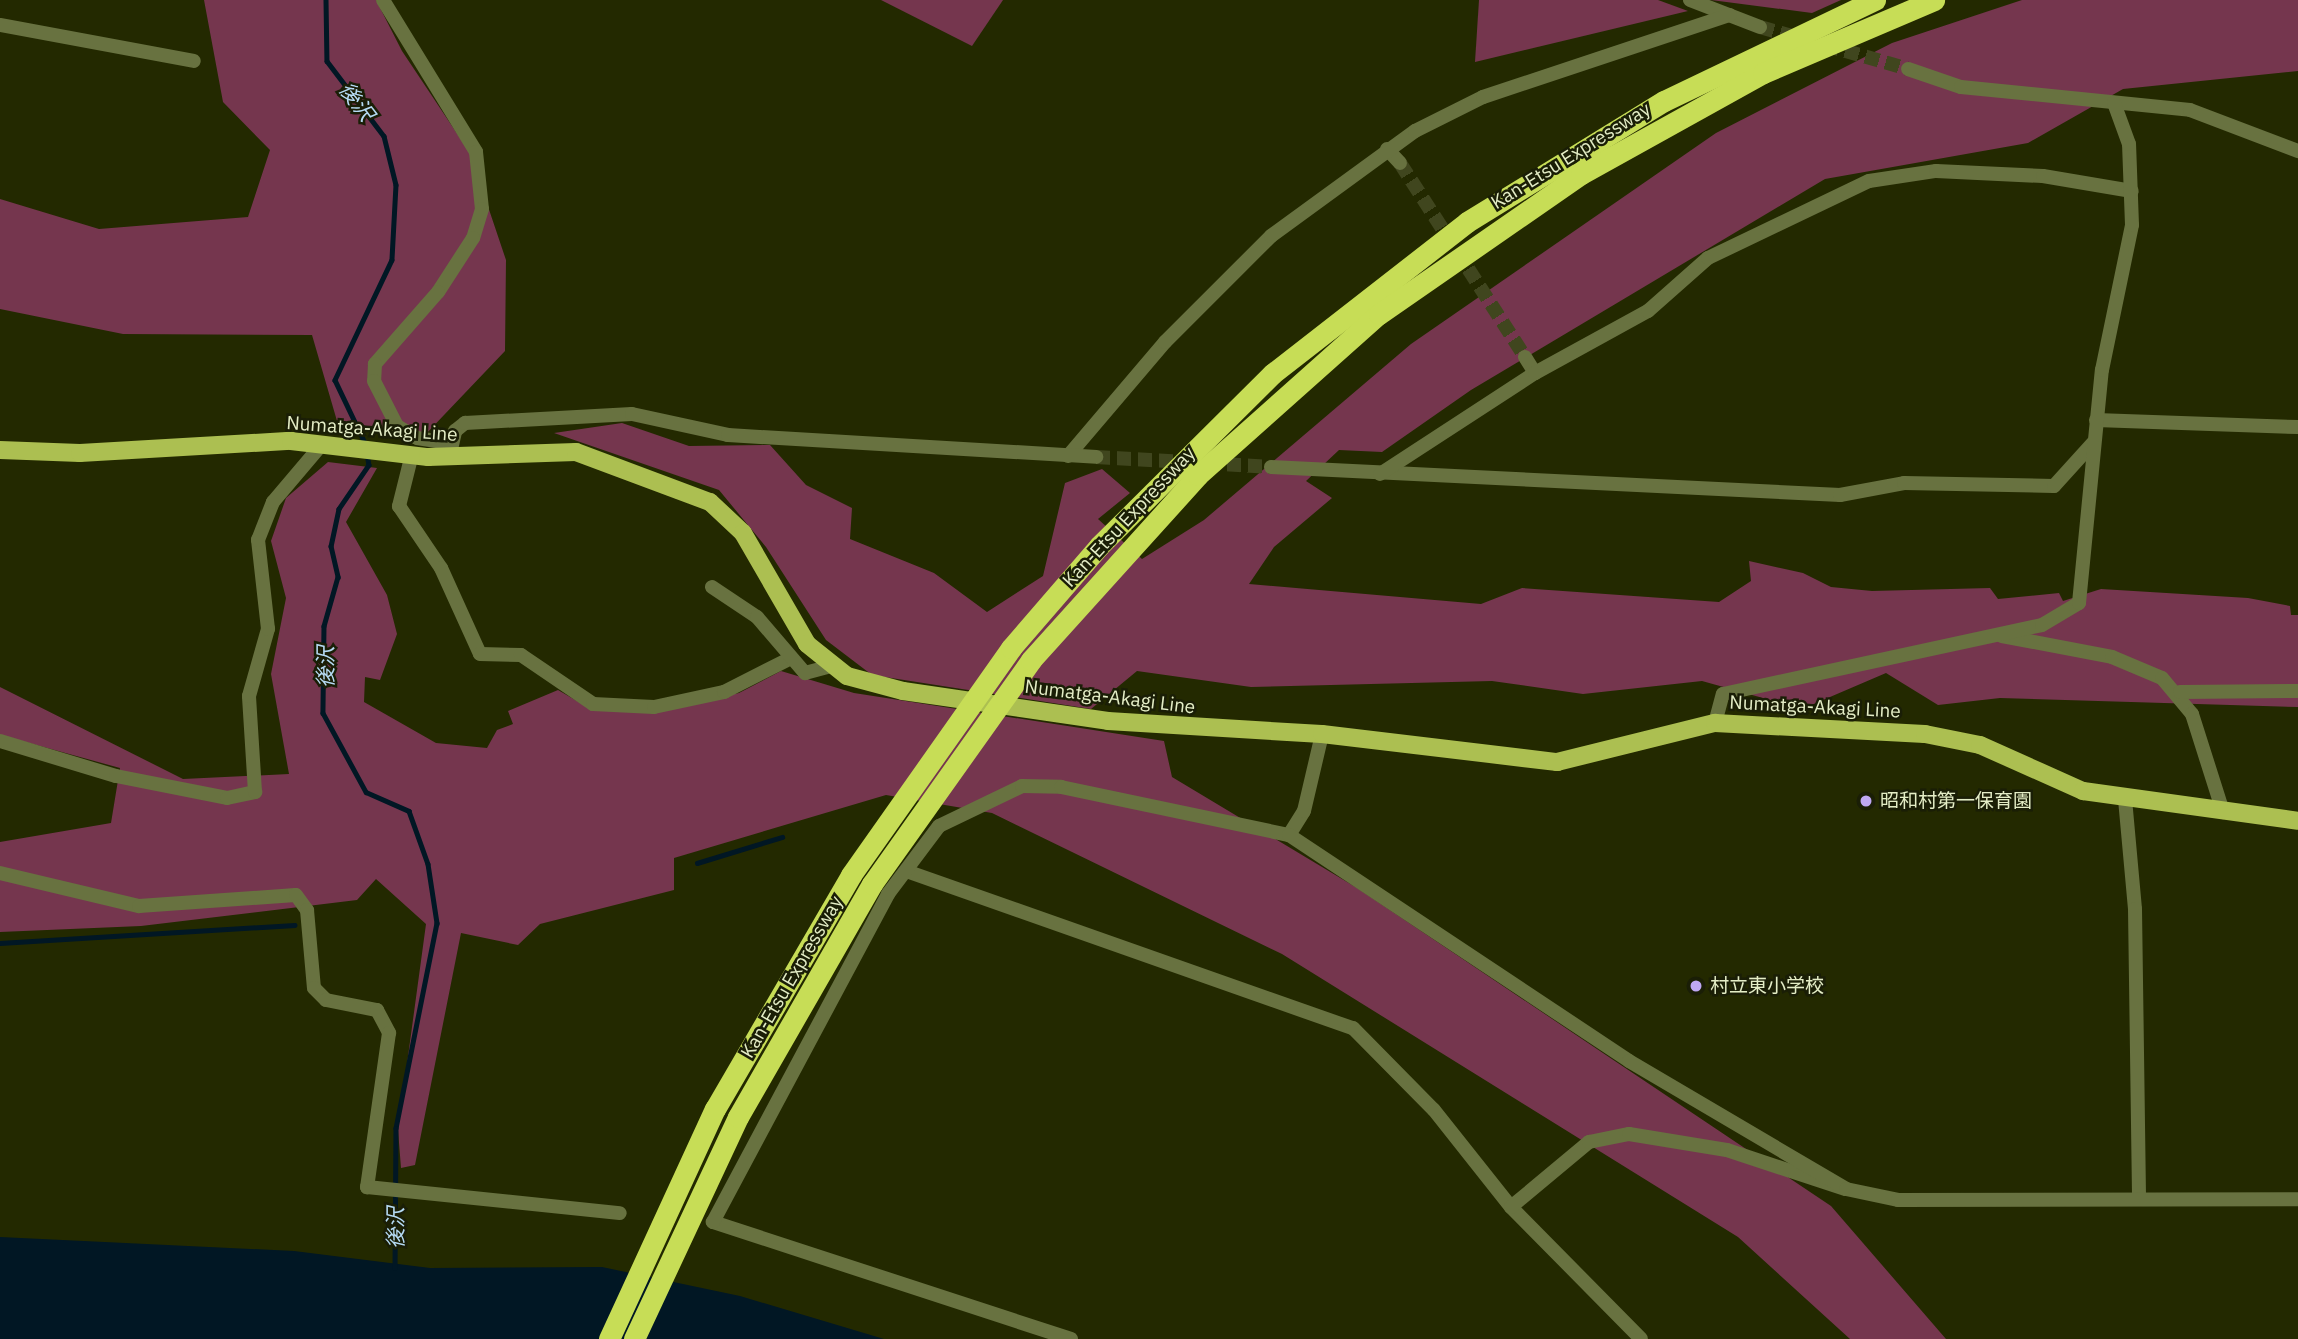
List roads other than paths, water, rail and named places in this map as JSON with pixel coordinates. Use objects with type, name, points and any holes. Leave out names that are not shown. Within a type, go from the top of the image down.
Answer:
[{"type":"highway","name":"Kan-Etsu Expressway","points":[[609,1339],[715,1109],[851,875],[1011,648],[1099,546],[1272,374],[1467,222],[1664,100],[1875,0]]},
{"type":"highway","name":"Kan-Etsu Expressway","points":[[634,1339],[738,1117],[872,884],[1022,671],[1119,558],[1286,392],[1481,240],[1676,118],[1934,0]]},
{"type":"main road","name":"Numatga-Akagi Line","points":[[0,450],[323,443],[412,454],[449,450],[576,452],[684,488],[743,533],[796,629],[832,666],[893,689],[1108,721],[1322,734],[1557,762],[1715,723],[1925,734],[1980,745],[2083,791],[2125,799],[2298,821]]},
{"type":"street","points":[[383,0],[476,152],[482,209],[473,238],[450,276],[375,365],[374,381],[397,426],[417,438],[449,450],[465,423],[632,414],[728,435],[1096,457]]},
{"type":"street","points":[[1690,0],[1760,26]]},
{"type":"street","points":[[1068,456],[1165,342],[1271,236],[1387,149],[1483,97],[1730,15]]},
{"type":"street","points":[[0,24],[194,61]]},
{"type":"street","points":[[1908,69],[1961,87],[2190,110],[2298,151]]},
{"type":"street","points":[[1715,723],[1723,694],[1986,634],[2042,625],[2079,603],[2096,420],[2130,245],[2132,191],[2129,144],[2114,103]]},
{"type":"street","points":[[1387,149],[1400,163]]},
{"type":"street","points":[[1380,474],[1535,373],[1648,311],[1708,258],[1869,181],[1936,171],[2043,177],[2132,191]]},
{"type":"street","points":[[1525,357],[1535,373]]},
{"type":"street","points":[[2096,420],[2298,427]]},
{"type":"street","points":[[0,741],[116,776],[227,798],[255,792],[249,696],[268,629],[258,540],[273,502],[323,443]]},
{"type":"street","points":[[1271,467],[1840,495],[1904,483],[2044,488],[2061,482],[2078,453],[2093,443]]},
{"type":"street","points":[[412,454],[400,506],[441,568],[480,654],[522,655],[593,704],[654,708],[724,692],[789,659]]},
{"type":"street","points":[[712,587],[757,617],[789,659],[805,673],[832,666]]},
{"type":"street","points":[[1986,634],[2112,657],[2162,678],[2180,692],[2223,812]]},
{"type":"street","points":[[2180,692],[2298,691]]},
{"type":"street","points":[[1289,835],[1304,811],[1322,734]]},
{"type":"street","points":[[1071,1339],[713,1222],[820,1016],[888,894],[909,872],[939,826],[1022,786],[1061,787],[1289,835],[1629,1061],[1846,1189]]},
{"type":"street","points":[[2125,799],[2135,909],[2139,1196]]},
{"type":"street","points":[[909,872],[1353,1028],[1434,1110],[1511,1206],[1641,1339]]},
{"type":"street","points":[[0,873],[139,906],[289,893],[301,899],[314,988],[336,1004],[370,1007],[387,1024],[380,1114],[365,1173],[367,1186],[620,1213]]},
{"type":"street","points":[[1511,1206],[1589,1142],[1629,1134],[1727,1150],[1846,1189],[1898,1200],[2139,1196],[2298,1199]]},
{"type":"water","points":[[0,1237],[294,1251],[430,1268],[602,1267],[740,1296],[884,1339],[0,1339]]},
{"type":"waterway","name":"後沢","points":[[326,0],[327,61],[384,136],[396,185],[392,260],[335,380],[366,445]]},
{"type":"waterway","name":"後沢","points":[[367,453],[369,465],[339,509],[331,546],[338,577],[324,626],[323,713],[366,792],[409,811],[428,864],[437,923],[396,1128],[395,1268]]},
{"type":"waterway","points":[[697,863],[782,837]]},
{"type":"waterway","points":[[0,943],[294,925]]},
{"type":"tunnel","points":[[1760,27],[1799,38]]},
{"type":"tunnel","points":[[1825,45],[1908,69]]},
{"type":"tunnel","points":[[1400,163],[1525,357]]},
{"type":"tunnel","points":[[1096,457],[1186,462]]},
{"type":"tunnel","points":[[1206,463],[1271,467]]},
{"type":"place","name":"昭和村第一保育園","points":[[1866,801]]},
{"type":"place","name":"村立東小学校","points":[[1696,986]]}]
